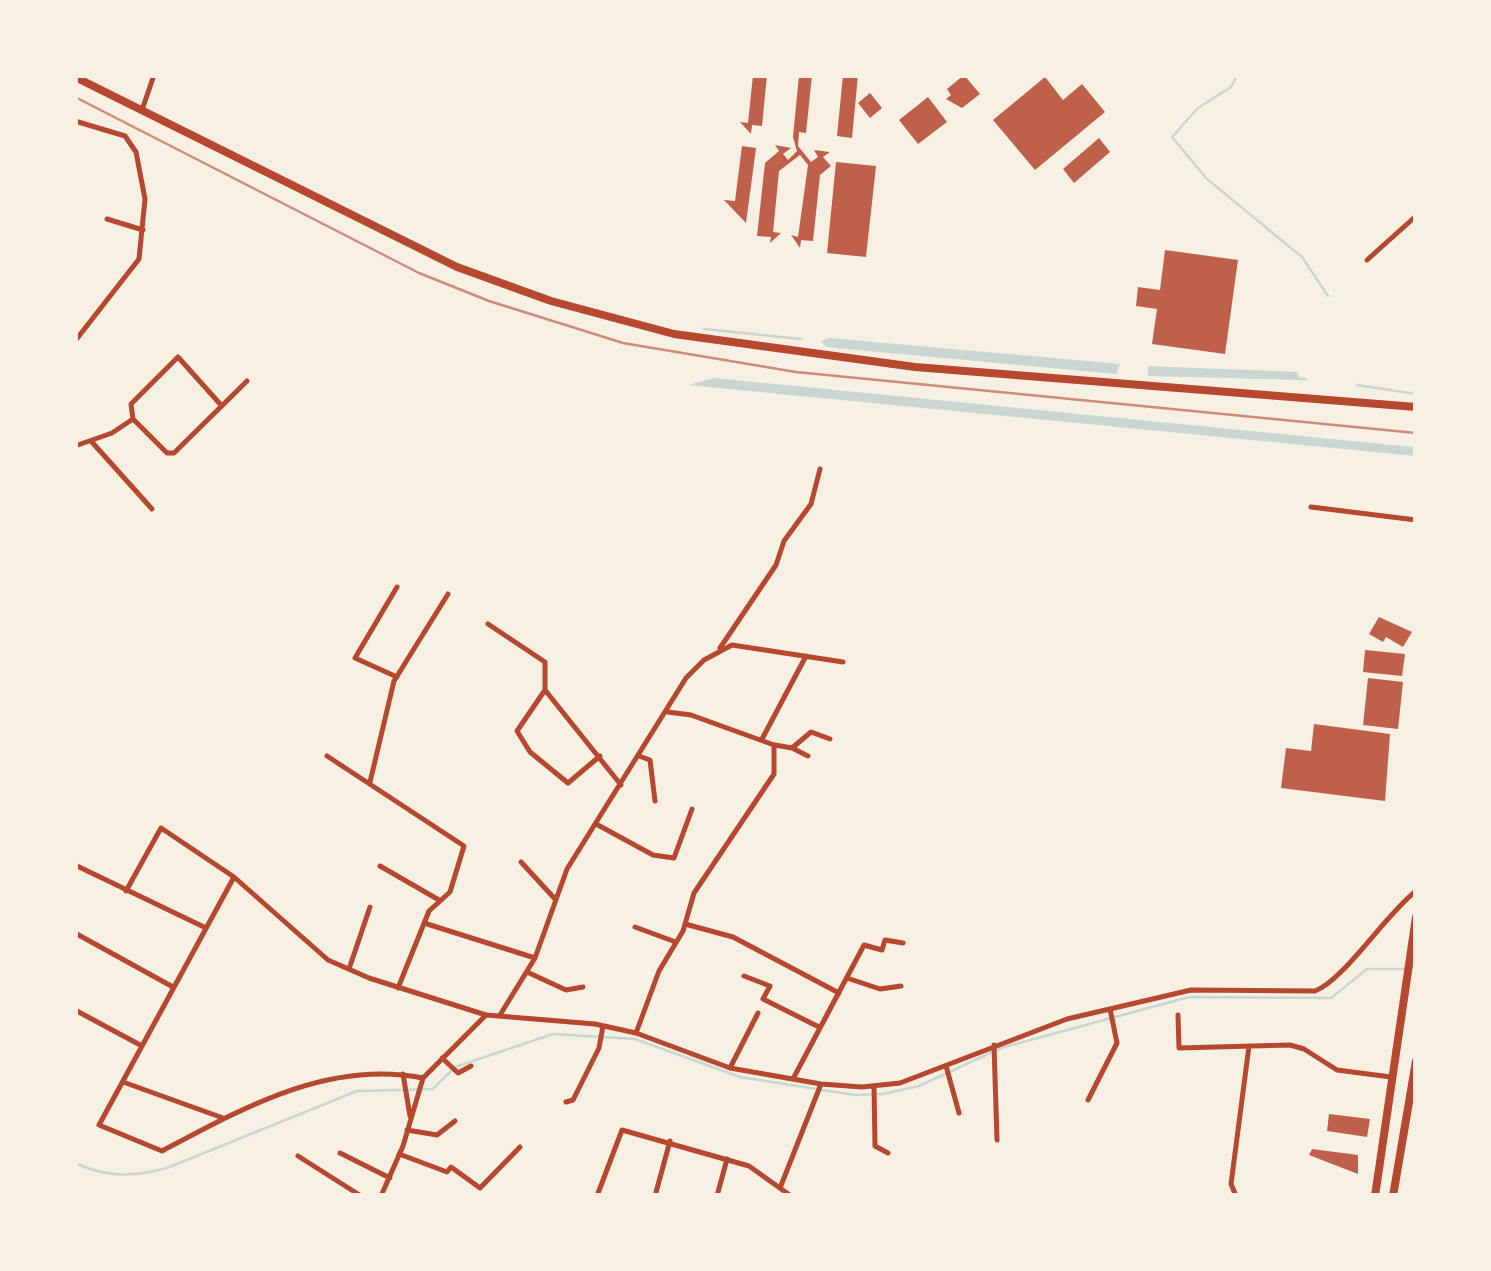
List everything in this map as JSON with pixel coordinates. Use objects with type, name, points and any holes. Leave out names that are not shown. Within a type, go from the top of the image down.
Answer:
[{"type":"main road","points":[[75,77],[457,267],[551,301],[674,334],[916,367],[1416,406]]},
{"type":"main road","points":[[1376,1196],[1416,917]]},
{"type":"main road","points":[[1393,1196],[1416,1061]]},
{"type":"street","points":[[142,113],[154,75]]},
{"type":"street","points":[[75,121],[116,130],[136,152],[145,199],[134,269],[75,341]]},
{"type":"street","points":[[1367,260],[1416,216]]},
{"type":"street","points":[[106,219],[143,230]]},
{"type":"street","points":[[221,405],[178,357],[131,404],[133,419],[166,453],[174,453],[246,381]]},
{"type":"street","points":[[75,446],[92,442],[133,419]]},
{"type":"street","points":[[92,442],[152,510]]},
{"type":"street","points":[[500,1015],[535,958],[567,869],[686,678],[718,650],[776,566],[784,541],[811,504],[820,469]]},
{"type":"street","points":[[1311,507],[1416,520]]},
{"type":"street","points":[[396,677],[355,658],[397,587]]},
{"type":"street","points":[[370,782],[396,677],[448,594]]},
{"type":"street","points":[[488,624],[545,662],[545,690],[517,731],[530,752],[568,783],[600,756]]},
{"type":"street","points":[[718,650],[732,645],[842,662]]},
{"type":"street","points":[[762,739],[806,656]]},
{"type":"street","points":[[545,690],[621,785]]},
{"type":"street","points":[[667,712],[691,715],[808,756]]},
{"type":"street","points":[[792,748],[811,732],[830,739]]},
{"type":"street","points":[[636,1033],[674,940],[685,924],[694,893],[774,774],[774,745]]},
{"type":"street","points":[[327,756],[464,846],[450,892],[439,900],[424,923],[398,988]]},
{"type":"street","points":[[639,756],[650,760],[654,771],[655,801]]},
{"type":"street","points":[[596,824],[653,855],[674,858],[692,809]]},
{"type":"street","points":[[126,891],[160,828],[234,877],[328,960],[349,969],[486,1015],[636,1033],[730,1068],[793,1078],[820,1089],[874,1089],[900,1083],[994,1047],[1191,990],[1315,991],[1330,982],[1396,906],[1416,891]]},
{"type":"street","points":[[520,862],[556,900]]},
{"type":"street","points":[[75,865],[206,928]]},
{"type":"street","points":[[380,866],[439,900]]},
{"type":"street","points":[[234,877],[99,1126],[162,1151],[224,1118],[313,1080],[404,1074],[423,1078]]},
{"type":"street","points":[[349,969],[370,906]]},
{"type":"street","points":[[424,923],[535,958]]},
{"type":"street","points":[[685,924],[733,936],[839,993]]},
{"type":"street","points":[[635,927],[674,940]]},
{"type":"street","points":[[75,933],[173,988]]},
{"type":"street","points":[[793,1078],[864,946],[882,950],[884,940],[902,944]]},
{"type":"street","points":[[527,972],[566,990],[583,987]]},
{"type":"street","points":[[744,976],[770,986],[764,999],[819,1027]]},
{"type":"street","points":[[846,978],[880,988],[902,986]]},
{"type":"street","points":[[75,1010],[142,1046]]},
{"type":"street","points":[[467,1010],[474,1026]]},
{"type":"street","points":[[730,1068],[758,1013]]},
{"type":"street","points":[[1088,1100],[1118,1044],[1111,1013]]},
{"type":"street","points":[[381,1196],[400,1154],[423,1078],[486,1015]]},
{"type":"street","points":[[1178,1015],[1179,1048],[1290,1045],[1304,1048],[1336,1070],[1394,1077]]},
{"type":"street","points":[[566,1102],[578,1091],[599,1048],[603,1028]]},
{"type":"street","points":[[1236,1196],[1231,1184],[1248,1046]]},
{"type":"street","points":[[994,1047],[997,1140]]},
{"type":"street","points":[[442,1058],[456,1072],[470,1066]]},
{"type":"street","points":[[947,1068],[959,1113]]},
{"type":"street","points":[[404,1074],[410,1117]]},
{"type":"street","points":[[123,1082],[224,1118]]},
{"type":"street","points":[[780,1188],[820,1089]]},
{"type":"street","points":[[874,1089],[871,1136],[874,1146],[888,1153]]},
{"type":"street","points":[[407,1130],[437,1135],[454,1121]]},
{"type":"street","points":[[598,1196],[622,1130],[748,1166],[791,1196]]},
{"type":"street","points":[[655,1196],[670,1141]]},
{"type":"street","points":[[400,1154],[447,1172],[450,1167],[480,1188],[520,1147]]},
{"type":"street","points":[[340,1153],[390,1178]]},
{"type":"street","points":[[298,1156],[361,1196]]},
{"type":"street","points":[[717,1196],[727,1159]]},
{"type":"shaded area","points":[[829,338],[1120,364],[1116,374],[826,347],[821,341]]},
{"type":"shaded area","points":[[1148,366],[1297,372],[1300,380],[1148,376]]},
{"type":"shaded area","points":[[714,378],[1413,447],[1416,456],[688,385]]},
{"type":"building","points":[[753,75],[767,75],[762,126],[752,125],[751,134],[740,122],[748,123]]},
{"type":"building","points":[[799,75],[812,75],[806,133],[799,132],[798,146],[811,162],[818,157],[814,150],[830,152],[823,157],[831,166],[820,175],[813,241],[801,240],[800,248],[791,235],[798,237],[808,165],[800,155],[779,171],[773,232],[781,233],[770,243],[771,237],[757,236],[765,163],[779,151],[775,145],[791,148],[783,154],[788,160],[797,151],[793,137]]},
{"type":"building","points":[[843,75],[858,75],[852,138],[837,136]]},
{"type":"building","points":[[964,75],[980,94],[962,108],[946,99],[951,95],[947,89]]},
{"type":"building","points":[[1045,77],[1063,100],[1082,84],[1105,112],[1035,170],[993,120]]},
{"type":"building","points":[[870,93],[882,108],[870,118],[858,103]]},
{"type":"building","points":[[928,97],[947,122],[918,144],[899,120]]},
{"type":"building","points":[[1099,138],[1110,152],[1074,183],[1063,169]]},
{"type":"building","points":[[742,146],[756,148],[746,223],[724,200],[735,201]]},
{"type":"building","points":[[836,162],[876,166],[866,257],[827,253]]},
{"type":"building","points":[[1165,250],[1238,260],[1225,354],[1152,344],[1157,309],[1136,306],[1138,287],[1160,290]]},
{"type":"building","points":[[1379,617],[1412,632],[1403,647],[1386,637],[1383,642],[1369,634]]},
{"type":"building","points":[[1365,650],[1405,654],[1402,676],[1363,672]]},
{"type":"building","points":[[1368,678],[1403,682],[1398,729],[1363,725]]},
{"type":"building","points":[[1314,724],[1390,734],[1385,801],[1281,788],[1286,748],[1311,751]]},
{"type":"building","points":[[1329,1114],[1370,1119],[1367,1137],[1327,1131]]},
{"type":"building","points":[[1312,1149],[1358,1155],[1358,1174],[1309,1155]]},
{"type":"waterway","points":[[1237,75],[1231,87],[1198,108],[1172,137],[1207,179],[1302,257],[1328,296]]},
{"type":"waterway","points":[[704,329],[801,339]]},
{"type":"waterway","points":[[1298,379],[1306,379]]},
{"type":"waterway","points":[[1357,385],[1416,394]]},
{"type":"waterway","points":[[75,1163],[121,1174],[167,1168],[357,1091],[433,1089],[455,1067],[553,1034],[635,1039],[740,1077],[855,1095],[883,1094],[919,1086],[1001,1048],[1189,997],[1331,998],[1367,969],[1405,969]]},
{"type":"railway","points":[[75,97],[419,273],[489,301],[623,343],[796,372],[1416,433]]}]
